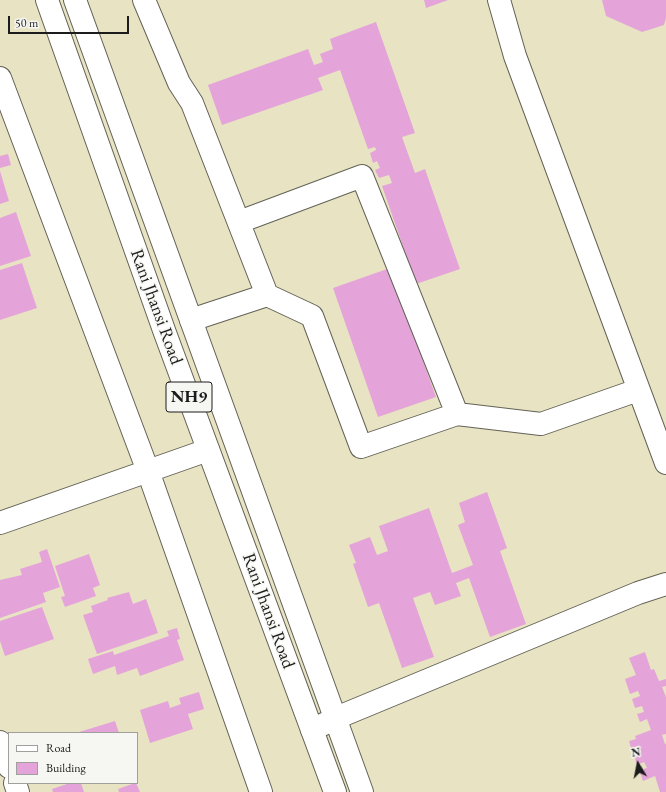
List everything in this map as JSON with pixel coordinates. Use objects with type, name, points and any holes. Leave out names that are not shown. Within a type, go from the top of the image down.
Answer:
[{"type":"main road","name":"Rani Jhansi Road","points":[[47,0],[165,333],[335,792]]},
{"type":"main road","name":"Rani Jhansi Road","points":[[75,0],[362,792]]},
{"type":"main road","points":[[144,0],[178,83],[192,103],[267,295]]},
{"type":"main road","points":[[499,0],[515,56],[666,463]]},
{"type":"main road","points":[[0,78],[148,472],[261,792]]},
{"type":"main road","points":[[239,222],[362,176],[457,414]]},
{"type":"main road","points":[[165,333],[191,320],[267,295],[312,316],[361,447],[457,414],[541,424],[638,390]]},
{"type":"main road","points":[[0,523],[235,440]]},
{"type":"main road","points":[[312,730],[336,718],[638,594],[666,584]]},
{"type":"building","points":[[424,0],[448,0],[426,8]]},
{"type":"building","points":[[602,0],[666,0],[666,18],[664,25],[642,32],[606,16]]},
{"type":"building","points":[[376,22],[415,133],[402,137],[415,173],[425,169],[460,269],[416,284],[382,186],[392,183],[389,175],[379,178],[375,170],[380,168],[377,161],[373,163],[370,153],[376,150],[375,147],[368,149],[340,70],[318,78],[323,90],[222,125],[208,85],[308,49],[314,65],[323,62],[320,54],[333,49],[330,39]]},
{"type":"building","points":[[8,154],[11,165],[0,168],[0,156]]},
{"type":"building","points":[[0,171],[9,201],[0,204]]},
{"type":"building","points":[[16,212],[31,256],[0,266],[0,218]]},
{"type":"building","points":[[22,263],[37,308],[0,320],[0,270]]},
{"type":"building","points":[[390,268],[436,397],[378,417],[333,288]]},
{"type":"building","points":[[487,492],[507,548],[500,551],[526,624],[490,637],[469,578],[456,583],[461,596],[435,605],[430,592],[413,598],[434,657],[402,668],[379,603],[368,607],[353,564],[356,563],[349,545],[370,537],[377,555],[388,551],[379,526],[429,508],[452,573],[473,565],[458,525],[465,522],[459,503]]},
{"type":"building","points":[[47,549],[60,587],[43,593],[46,602],[0,618],[0,580],[22,575],[20,569],[42,562],[39,552]]},
{"type":"building","points":[[89,554],[100,585],[93,588],[96,596],[65,607],[61,597],[65,596],[55,566]]},
{"type":"building","points":[[129,592],[133,604],[146,599],[158,633],[97,654],[83,615],[93,612],[91,606],[108,600],[107,598]]},
{"type":"building","points":[[42,607],[54,639],[5,656],[0,641],[0,621]]},
{"type":"building","points":[[177,628],[180,639],[177,640],[184,660],[140,676],[137,668],[117,675],[115,666],[93,674],[88,659],[113,651],[114,655],[169,636],[167,631]]},
{"type":"building","points":[[645,652],[651,670],[654,669],[659,681],[666,679],[666,686],[662,687],[666,697],[666,734],[662,735],[666,744],[666,792],[660,792],[655,776],[643,781],[639,770],[647,768],[644,762],[637,765],[634,755],[641,752],[639,746],[631,748],[629,741],[636,739],[635,736],[651,730],[647,719],[640,722],[637,714],[644,712],[642,706],[635,708],[632,699],[640,696],[638,691],[630,694],[625,679],[636,675],[629,658]]},
{"type":"building","points":[[199,692],[204,709],[188,714],[193,729],[150,743],[140,710],[168,701],[170,708],[181,704],[179,698]]},
{"type":"building","points":[[115,721],[119,732],[79,732]]},
{"type":"building","points":[[67,784],[81,784],[84,792],[53,792],[52,789]]},
{"type":"building","points":[[136,784],[140,792],[119,792],[118,789]]}]
